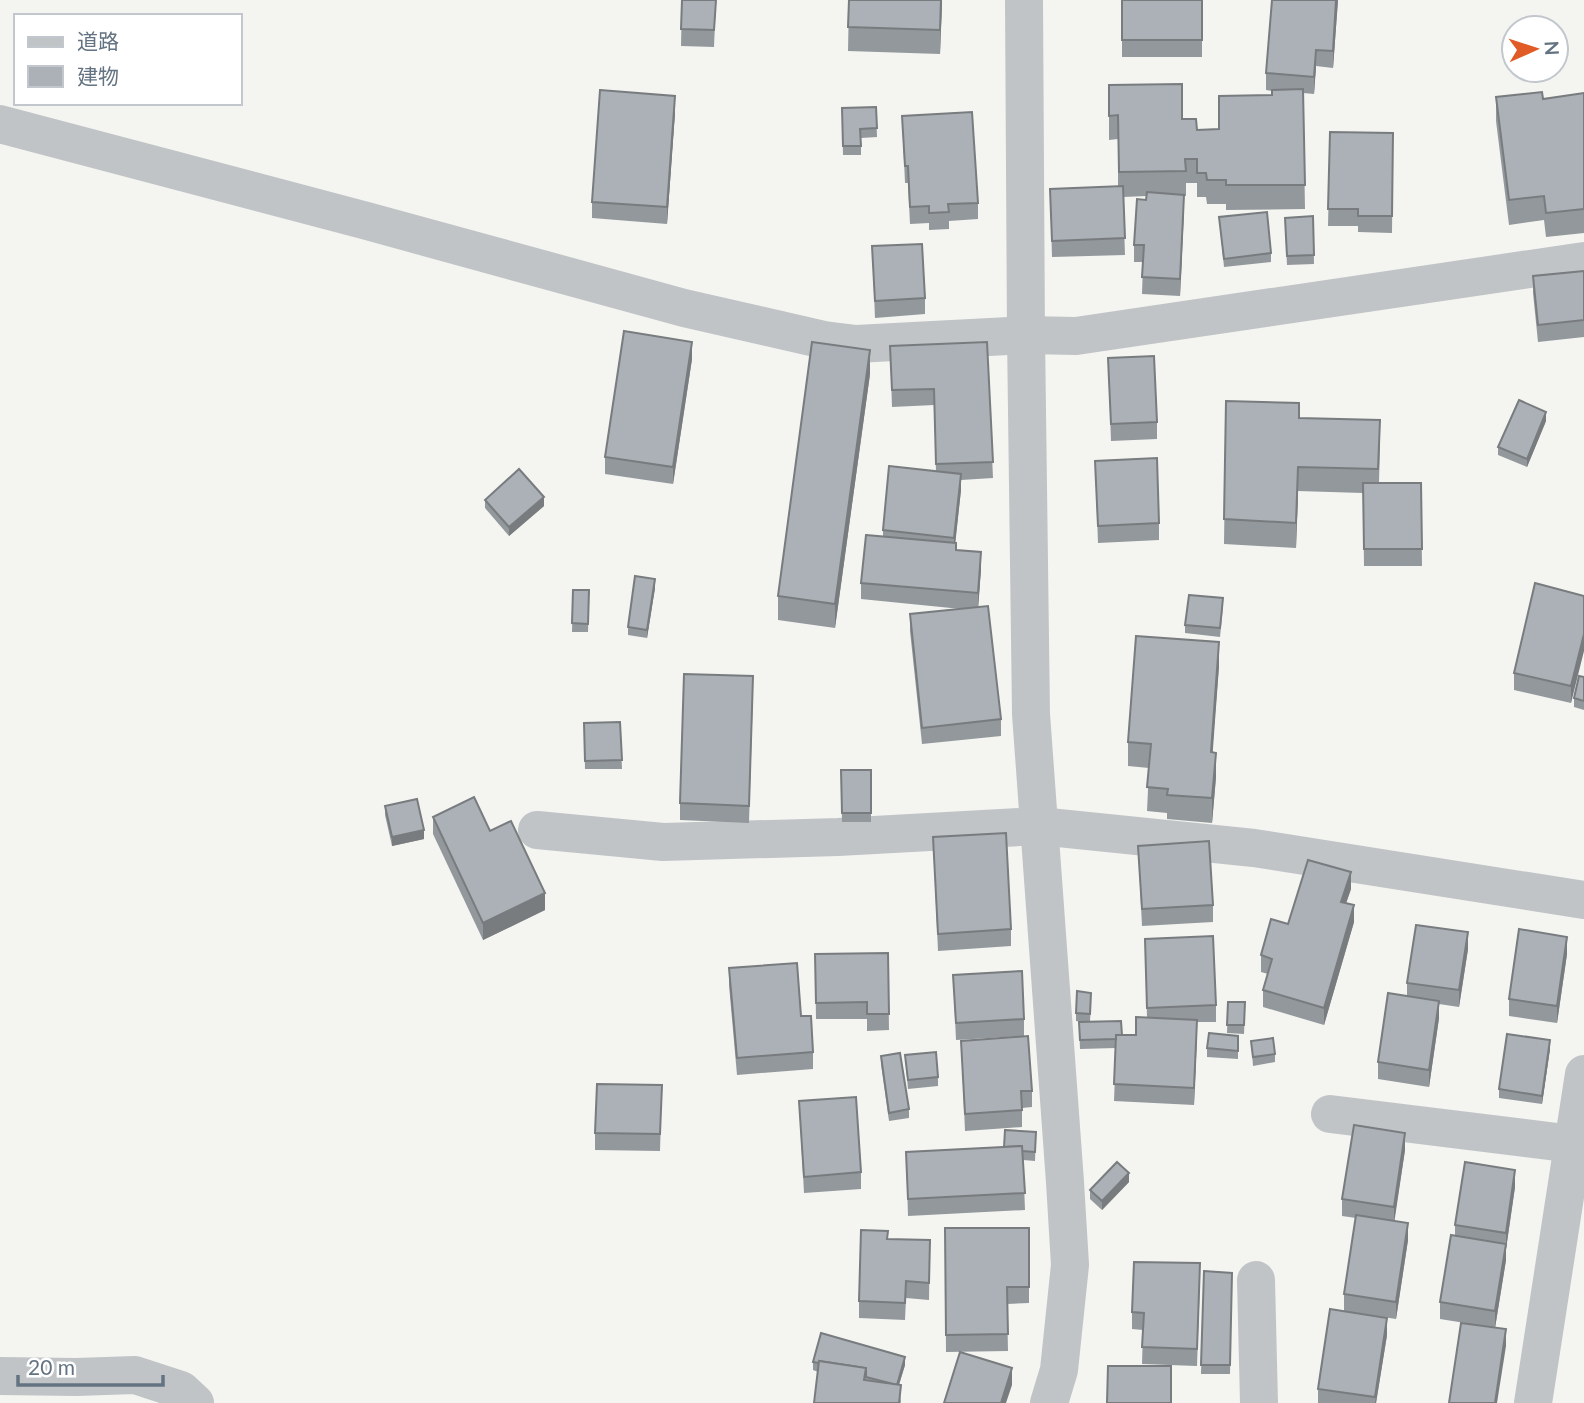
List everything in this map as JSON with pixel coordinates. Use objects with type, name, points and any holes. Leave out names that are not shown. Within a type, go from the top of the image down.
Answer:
[{"type":"street","points":[[1024,0],[1031,714],[1070,1265],[1059,1370],[1049,1403]]},
{"type":"street","points":[[0,124],[367,220],[684,308],[824,340],[856,344],[1026,335],[1076,336],[1584,261]]},
{"type":"street","points":[[537,830],[663,842],[838,837],[1040,826],[1254,848],[1584,900]]},
{"type":"street","points":[[1534,1403],[1584,1074]]},
{"type":"street","points":[[1330,1114],[1573,1144]]},
{"type":"street","points":[[1256,1280],[1259,1403]]},
{"type":"street","points":[[0,1376],[135,1376],[181,1390],[195,1403]]},
{"type":"building","points":[[682,0],[716,0],[714,30],[681,29]]},
{"type":"building","points":[[849,0],[941,0],[940,30],[848,27]]},
{"type":"building","points":[[1122,0],[1202,0],[1202,40],[1122,40]]},
{"type":"building","points":[[1272,0],[1336,0],[1333,51],[1316,50],[1314,77],[1266,73]]},
{"type":"building","points":[[1182,84],[1182,119],[1196,119],[1197,130],[1219,129],[1219,96],[1272,95],[1272,90],[1303,89],[1305,185],[1226,185],[1226,180],[1207,180],[1206,173],[1197,173],[1197,159],[1185,159],[1186,171],[1119,172],[1118,115],[1109,116],[1109,85]]},
{"type":"building","points":[[600,90],[675,96],[667,207],[592,202]]},
{"type":"building","points":[[1542,92],[1543,99],[1584,93],[1584,209],[1546,213],[1544,196],[1509,200],[1496,97]]},
{"type":"building","points":[[876,107],[877,128],[860,129],[861,146],[843,146],[842,108]]},
{"type":"building","points":[[972,112],[978,203],[948,204],[949,212],[929,213],[929,206],[910,207],[902,116]]},
{"type":"building","points":[[1330,132],[1393,133],[1392,216],[1358,216],[1358,209],[1328,209]]},
{"type":"building","points":[[1123,186],[1125,238],[1052,241],[1050,189]]},
{"type":"building","points":[[1147,192],[1184,195],[1180,279],[1142,277],[1144,245],[1134,245],[1137,199],[1146,200]]},
{"type":"building","points":[[1267,212],[1271,253],[1224,259],[1219,217]]},
{"type":"building","points":[[1313,216],[1314,255],[1287,256],[1285,218]]},
{"type":"building","points":[[922,244],[925,298],[875,301],[872,246]]},
{"type":"building","points":[[1584,271],[1584,320],[1538,325],[1533,276]]},
{"type":"building","points":[[624,331],[692,342],[673,467],[605,457]]},
{"type":"building","points":[[812,342],[870,350],[835,604],[778,596]]},
{"type":"building","points":[[987,342],[993,462],[936,464],[934,389],[892,390],[890,346]]},
{"type":"building","points":[[1154,356],[1157,422],[1111,424],[1108,358]]},
{"type":"building","points":[[1519,400],[1546,412],[1527,459],[1498,447]]},
{"type":"building","points":[[1226,401],[1299,403],[1299,418],[1380,420],[1378,469],[1298,467],[1296,523],[1224,519]]},
{"type":"building","points":[[1157,458],[1159,523],[1098,526],[1095,461]]},
{"type":"building","points":[[889,466],[961,474],[954,538],[883,530]]},
{"type":"building","points":[[519,469],[544,497],[509,527],[485,500]]},
{"type":"building","points":[[1363,483],[1421,483],[1422,549],[1364,549]]},
{"type":"building","points":[[866,535],[956,543],[956,550],[981,552],[978,593],[861,583]]},
{"type":"building","points":[[635,576],[655,579],[647,630],[628,627]]},
{"type":"building","points":[[1535,583],[1584,596],[1584,634],[1571,686],[1514,673]]},
{"type":"building","points":[[573,590],[589,590],[588,624],[572,623]]},
{"type":"building","points":[[1189,595],[1223,598],[1220,628],[1185,625]]},
{"type":"building","points":[[988,606],[1001,719],[922,728],[910,614]]},
{"type":"building","points":[[1136,636],[1219,642],[1211,752],[1216,753],[1212,798],[1167,795],[1168,789],[1147,787],[1151,744],[1128,742]]},
{"type":"building","points":[[684,674],[753,676],[749,806],[680,803]]},
{"type":"building","points":[[1579,676],[1584,677],[1584,701],[1574,698]]},
{"type":"building","points":[[620,722],[622,760],[585,761],[584,723]]},
{"type":"building","points":[[841,770],[871,770],[871,813],[842,813]]},
{"type":"building","points":[[474,797],[490,831],[511,821],[545,893],[483,923],[433,817]]},
{"type":"building","points":[[417,799],[424,830],[392,837],[385,806]]},
{"type":"building","points":[[1006,833],[1011,929],[938,934],[933,837]]},
{"type":"building","points":[[1209,841],[1213,905],[1142,909],[1138,846]]},
{"type":"building","points":[[1308,860],[1351,872],[1341,902],[1354,905],[1324,1008],[1263,990],[1272,959],[1261,955],[1271,919],[1288,924]]},
{"type":"building","points":[[1416,925],[1468,932],[1459,990],[1407,983]]},
{"type":"building","points":[[1519,929],[1567,937],[1557,1006],[1509,999]]},
{"type":"building","points":[[1213,936],[1216,1005],[1147,1008],[1145,939]]},
{"type":"building","points":[[888,953],[889,1014],[867,1014],[867,1002],[816,1003],[815,954]]},
{"type":"building","points":[[797,963],[801,1016],[811,1016],[813,1052],[737,1058],[729,968]]},
{"type":"building","points":[[1022,971],[1024,1019],[956,1023],[953,975]]},
{"type":"building","points":[[1077,991],[1091,993],[1090,1014],[1076,1013]]},
{"type":"building","points":[[1388,993],[1439,1001],[1429,1070],[1378,1062]]},
{"type":"building","points":[[1228,1002],[1245,1002],[1244,1025],[1227,1025]]},
{"type":"building","points":[[1136,1017],[1197,1020],[1194,1088],[1114,1084],[1116,1035],[1136,1035]]},
{"type":"building","points":[[1121,1021],[1122,1035],[1116,1035],[1116,1039],[1080,1040],[1079,1022]]},
{"type":"building","points":[[1209,1033],[1238,1036],[1238,1051],[1207,1048]]},
{"type":"building","points":[[1507,1034],[1550,1040],[1542,1096],[1499,1089]]},
{"type":"building","points":[[1028,1036],[1032,1091],[1021,1091],[1022,1110],[965,1114],[961,1041]]},
{"type":"building","points":[[1273,1038],[1275,1054],[1253,1057],[1251,1041]]},
{"type":"building","points":[[936,1052],[938,1077],[908,1080],[905,1055]]},
{"type":"building","points":[[900,1053],[909,1109],[889,1113],[881,1056]]},
{"type":"building","points":[[597,1084],[662,1085],[660,1134],[595,1133]]},
{"type":"building","points":[[856,1097],[861,1172],[804,1177],[799,1101]]},
{"type":"building","points":[[1354,1125],[1405,1133],[1394,1207],[1342,1199]]},
{"type":"building","points":[[1005,1130],[1036,1132],[1035,1152],[1022,1151],[1022,1146],[1004,1147]]},
{"type":"building","points":[[1022,1146],[1025,1193],[908,1199],[906,1152]]},
{"type":"building","points":[[1117,1162],[1129,1173],[1102,1201],[1090,1190]]},
{"type":"building","points":[[1465,1162],[1515,1170],[1506,1233],[1455,1225]]},
{"type":"building","points":[[1356,1215],[1408,1223],[1396,1302],[1344,1294]]},
{"type":"building","points":[[945,1228],[1029,1228],[1029,1287],[1007,1287],[1008,1334],[946,1335]]},
{"type":"building","points":[[861,1230],[888,1231],[887,1239],[930,1240],[929,1283],[906,1281],[905,1303],[859,1301]]},
{"type":"building","points":[[1451,1235],[1506,1244],[1495,1311],[1440,1302]]},
{"type":"building","points":[[1134,1262],[1200,1263],[1197,1349],[1142,1347],[1144,1313],[1132,1312]]},
{"type":"building","points":[[1204,1271],[1232,1273],[1230,1365],[1201,1365]]},
{"type":"building","points":[[1330,1309],[1387,1318],[1375,1397],[1318,1389]]},
{"type":"building","points":[[1461,1323],[1506,1329],[1495,1403],[1449,1403]]},
{"type":"building","points":[[821,1333],[905,1357],[897,1385],[866,1377],[866,1368],[813,1362]]},
{"type":"building","points":[[960,1352],[1012,1368],[1001,1403],[944,1403]]},
{"type":"building","points":[[819,1361],[866,1368],[864,1380],[901,1385],[899,1403],[814,1403]]},
{"type":"building","points":[[1108,1366],[1171,1366],[1171,1403],[1107,1403]]}]
